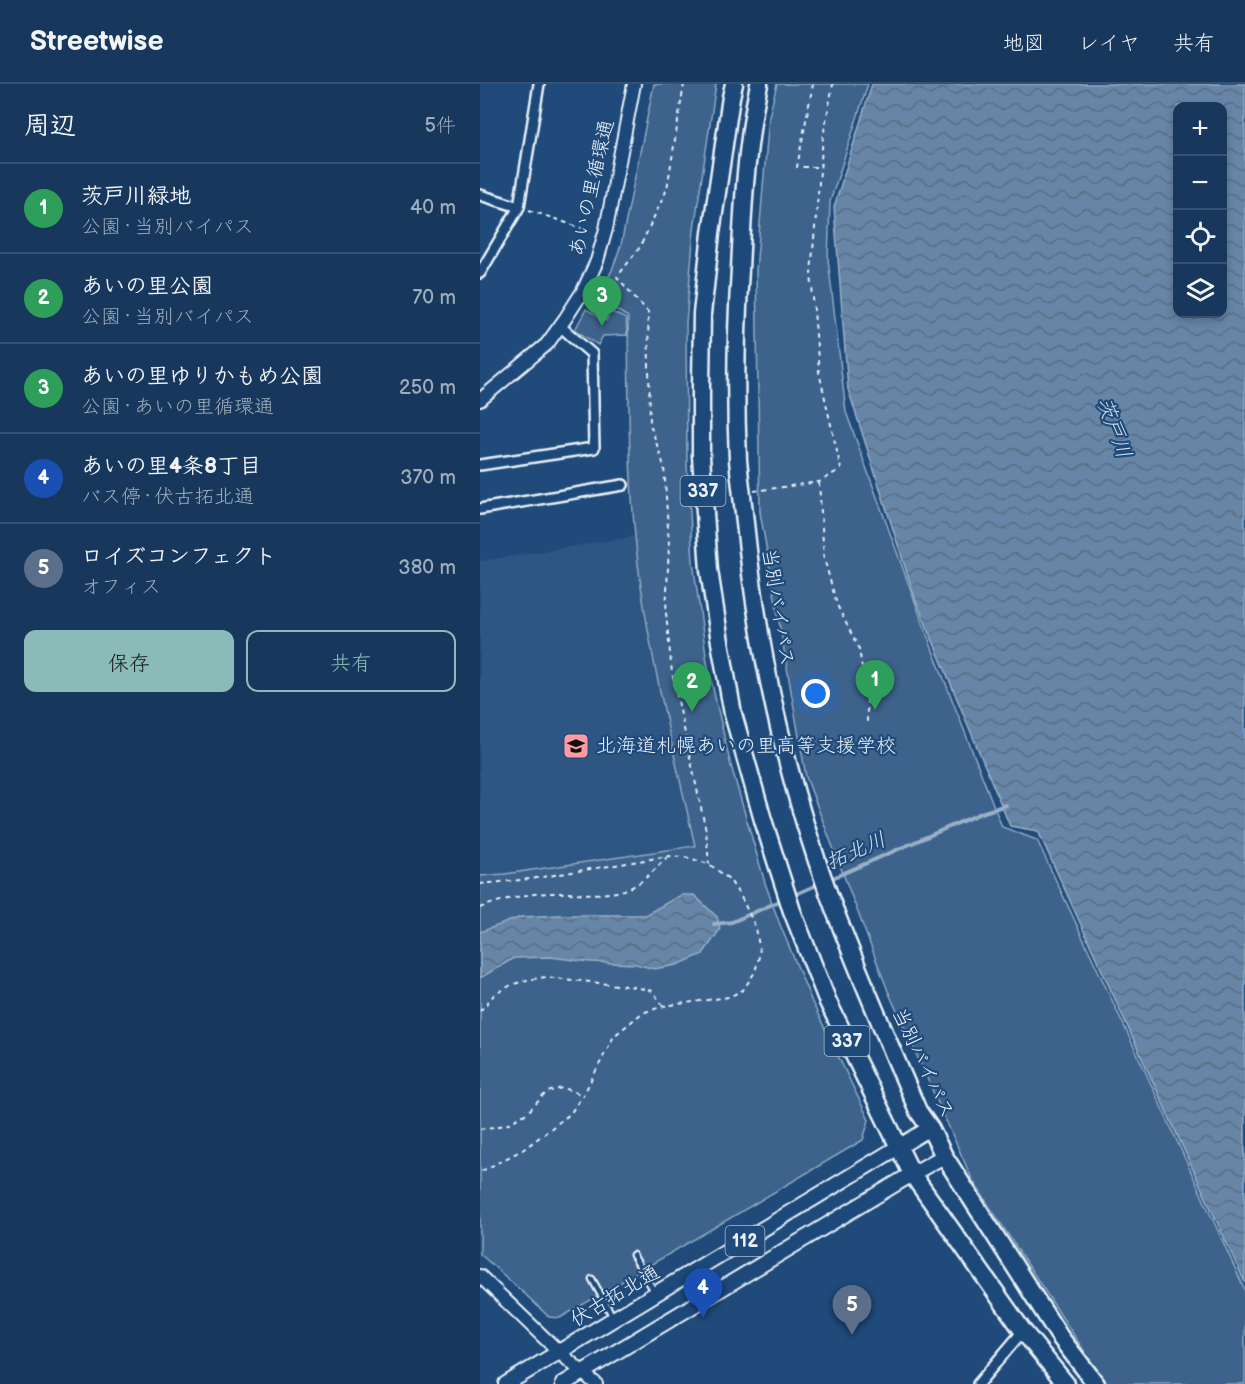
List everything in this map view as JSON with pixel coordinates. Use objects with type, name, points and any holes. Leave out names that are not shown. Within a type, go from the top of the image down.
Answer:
[{"type":"highway","name":"337","points":[[734,84],[711,233],[702,314],[700,385],[701,456],[709,570],[733,714],[787,898],[828,1002],[899,1148],[912,1174],[1023,1330],[1066,1384]]},
{"type":"highway","name":"当別バイパス","points":[[759,84],[747,160],[737,319],[736,402],[738,461],[750,574],[774,710],[801,809],[825,882],[865,988],[918,1111],[930,1128],[944,1156],[1060,1337],[1096,1384]]},
{"type":"main road","name":"伏古拓北通","points":[[506,1384],[930,1128]]},
{"type":"main road","name":"112","points":[[563,1384],[944,1156]]},
{"type":"street","points":[[480,273],[522,208],[539,84]]},
{"type":"street","name":"あいの里循環通","points":[[480,400],[547,344],[583,291],[597,261],[606,229],[634,84]]},
{"type":"street","points":[[480,195],[522,208]]},
{"type":"street","points":[[480,465],[594,448],[592,354],[560,326]]},
{"type":"street","points":[[480,509],[622,485]]},
{"type":"street","points":[[480,1276],[596,1384]]},
{"type":"street","points":[[978,1384],[1023,1330]]},
{"type":"lane","points":[[633,1255],[656,1294]]},
{"type":"lane","points":[[592,1279],[614,1319]]},
{"type":"path","points":[[684,84],[667,189],[640,247],[617,277],[648,312],[650,424],[664,466],[668,522],[666,613],[672,673],[706,831],[710,864]]},
{"type":"path","points":[[813,84],[797,167],[821,167]]},
{"type":"path","points":[[742,493],[819,482],[841,469],[819,372],[811,273],[823,137],[833,84]]},
{"type":"path","points":[[522,208],[587,230]]},
{"type":"path","points":[[819,482],[824,558],[837,605],[859,649],[867,698],[867,726]]},
{"type":"path","points":[[480,908],[516,898],[549,893],[606,893],[630,888],[645,879],[668,856]]},
{"type":"path","points":[[480,884],[530,879],[668,856],[685,856],[710,864],[729,879],[741,897],[756,928],[760,953],[755,972],[743,990],[729,997],[664,1006],[642,1012],[614,1036],[570,1114],[524,1149],[480,1172]]},
{"type":"path","points":[[480,1011],[494,995],[511,984],[546,977],[652,991],[664,1006]]},
{"type":"path","points":[[480,1129],[506,1125],[527,1113],[547,1092],[562,1088],[582,1096]]},
{"type":"shaded area","points":[[654,84],[716,84],[694,229],[686,323],[687,464],[693,562],[707,662],[730,762],[765,883],[812,1002],[869,1120],[863,1140],[560,1318],[549,1317],[480,1254],[480,876],[695,846],[660,692],[645,614],[635,536],[629,426],[628,317],[608,305],[602,315],[592,309],[612,270],[621,245]]},
{"type":"shaded area","points":[[777,84],[868,84],[830,202],[828,259],[846,412],[930,643],[1002,827],[1037,840],[1245,1290],[1245,1384],[1108,1384],[1092,1363],[973,1181],[888,991],[806,777],[760,512],[756,271],[769,116]]},
{"type":"shaded area","points":[[586,309],[606,321],[610,311],[626,319],[627,335],[603,336],[598,345],[575,330]]},
{"type":"shaded area","name":"北海道札幌あいの里高等支援学校","points":[[635,536],[650,647],[696,846],[480,876],[480,559],[482,561]]},
{"type":"water","name":"茨戸川","points":[[872,84],[1245,84],[1245,1283],[1038,831],[1010,826],[915,598],[848,389],[834,207]]},
{"type":"water","points":[[681,895],[694,895],[717,917],[720,929],[703,954],[677,965],[654,969],[636,964],[550,957],[514,958],[480,978],[480,932],[521,917],[645,915]]},
{"type":"waterway","name":"拓北川","points":[[828,880],[981,813],[1006,805]]},
{"type":"waterway","name":"拓北川","points":[[792,896],[821,883]]},
{"type":"waterway","name":"拓北川","points":[[714,924],[732,922],[782,900]]},
{"type":"place","name":"あいの里ゆりかもめ公園","points":[[602,326]]},
{"type":"place","name":"茨戸川緑地","points":[[875,710]]},
{"type":"place","name":"あいの里公園","points":[[692,712]]},
{"type":"place","name":"北海道札幌あいの里高等支援学校","points":[[576,746]]},
{"type":"place","name":"あいの里4条8丁目","points":[[703,1318]]},
{"type":"place","name":"ロイズコンフェクト","points":[[852,1335]]}]
